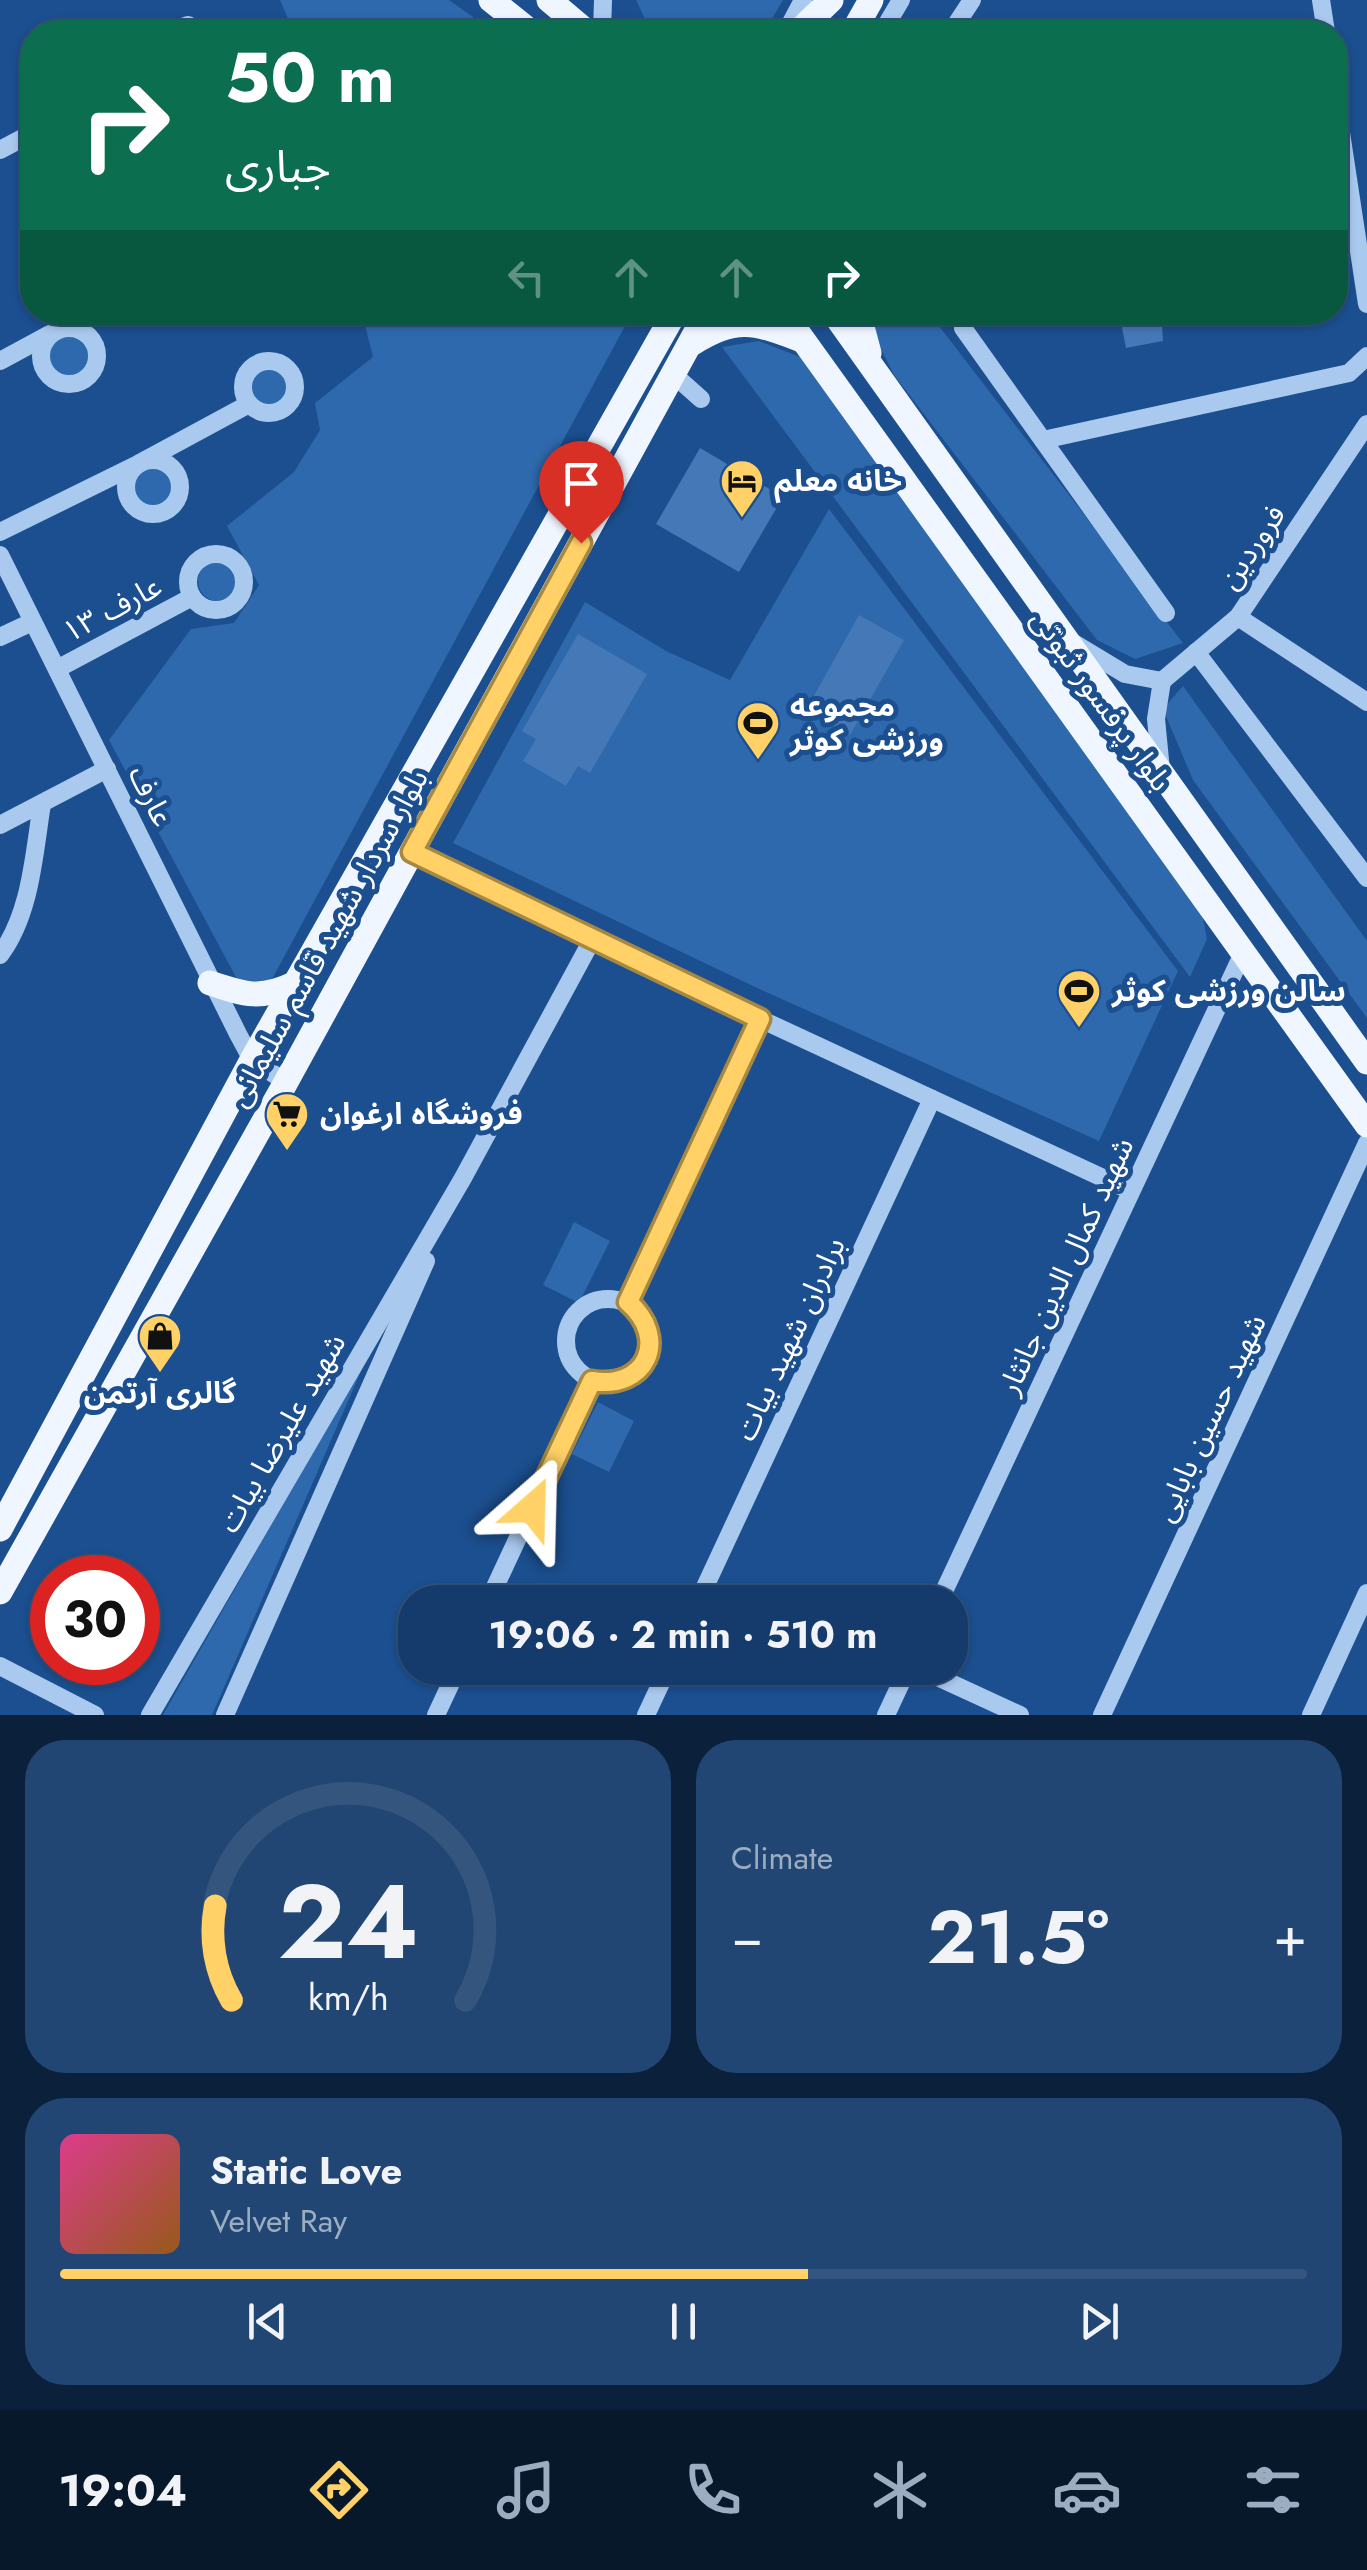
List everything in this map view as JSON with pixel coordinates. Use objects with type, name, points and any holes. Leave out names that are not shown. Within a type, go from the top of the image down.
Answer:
[{"type":"main road","points":[[491,0],[516,20]]},
{"type":"main road","points":[[549,0],[573,20]]},
{"type":"main road","points":[[811,20],[832,0]]},
{"type":"main road","name":"بلوار سردار شهید قاسم سلیمانی","points":[[0,1529],[252,1060],[666,325]]},
{"type":"main road","name":"بلوار سردار شهید قاسم سلیمانی","points":[[0,1592],[286,1082],[700,325]]},
{"type":"main road","points":[[689,345],[718,327],[735,325]]},
{"type":"main road","points":[[758,325],[802,340]]},
{"type":"main road","name":"بلوار پرفسور ثبوتی","points":[[792,325],[1367,1125]]},
{"type":"main road","name":"بلوار پرفسور ثبوتی","points":[[842,325],[1367,1062]]},
{"type":"main road","points":[[861,325],[871,363]]},
{"type":"main road","points":[[210,983],[252,996],[273,994],[296,983]]},
{"type":"street","points":[[1348,178],[1367,304]]},
{"type":"street","points":[[967,325],[1042,440],[1166,613]]},
{"type":"street","points":[[0,362],[55,332],[74,326],[90,337],[98,354],[93,372],[79,383],[60,383],[46,372],[41,354],[55,332]]},
{"type":"street","points":[[1042,440],[1349,373],[1367,356]]},
{"type":"street","points":[[674,374],[701,399]]},
{"type":"street","points":[[0,532],[249,404]]},
{"type":"street","name":"فروردین","points":[[1162,681],[1238,617],[1367,424]]},
{"type":"street","name":"عارف","points":[[0,555],[210,983],[252,1060]]},
{"type":"street","name":"عارف ۱۳","points":[[58,669],[192,597]]},
{"type":"street","points":[[1238,617],[1365,697]]},
{"type":"street","points":[[0,637],[32,622]]},
{"type":"street","points":[[1059,634],[1125,674],[1162,681],[1156,719],[1161,776]]},
{"type":"street","points":[[1196,652],[1367,878]]},
{"type":"street","points":[[0,826],[107,769]]},
{"type":"street","points":[[0,955],[9,943],[29,883],[42,804]]},
{"type":"street","points":[[412,852],[1132,1191]]},
{"type":"street","name":"شهید علیرضا بیات","points":[[150,1715],[463,1178],[592,940]]},
{"type":"street","name":"شهید کمال الدین جانثار","points":[[947,1585],[1243,953]]},
{"type":"street","points":[[628,1302],[760,1019]]},
{"type":"street","points":[[252,1060],[286,1082]]},
{"type":"street","name":"برادران شهید بیات","points":[[706,1585],[932,1099]]},
{"type":"street","name":"شهید حسین بابایی","points":[[1102,1715],[1367,1143]]},
{"type":"street","name":"شهید علیرضا بیات","points":[[225,1715],[463,1178]]},
{"type":"street","points":[[605,1297],[628,1302],[642,1314],[650,1332],[650,1350],[642,1367],[628,1379],[610,1384],[592,1381],[573,1367],[564,1345],[568,1322],[584,1305],[605,1297]]},
{"type":"street","points":[[496,1585],[592,1381]]},
{"type":"street","points":[[1311,1715],[1367,1593]]},
{"type":"street","points":[[0,1666],[95,1715]]},
{"type":"street","points":[[436,1715],[450,1685]]},
{"type":"street","points":[[646,1715],[660,1685]]},
{"type":"street","points":[[892,1713],[902,1685]]},
{"type":"street","points":[[955,1685],[1020,1715]]},
{"type":"shaded area","points":[[280,0],[449,0],[477,20],[289,20]]},
{"type":"shaded area","points":[[636,0],[783,0],[771,20],[645,20]]},
{"type":"shaded area","points":[[365,325],[626,325],[271,981],[238,981],[109,740],[191,629],[234,623],[259,585],[227,526],[294,472],[320,430],[315,403],[373,357]]},
{"type":"shaded area","points":[[869,325],[938,325],[1183,643],[1135,659],[1097,640],[894,375]]},
{"type":"shaded area","points":[[68,336],[82,342],[88,356],[82,370],[68,376],[54,370],[48,356],[54,342]]},
{"type":"shaded area","points":[[759,341],[803,358],[1201,909],[1207,939],[1190,977],[722,347]]},
{"type":"shaded area","points":[[269,367],[283,373],[289,387],[283,401],[269,407],[255,401],[249,387],[255,373]]},
{"type":"shaded area","points":[[153,467],[167,473],[173,487],[167,501],[153,507],[139,501],[133,487],[139,473]]},
{"type":"shaded area","name":"مجموعه ورزشی کوثر","points":[[829,509],[1178,971],[1099,1141],[755,987],[453,843],[585,602],[666,651],[730,680]]},
{"type":"shaded area","points":[[218,561],[232,567],[238,581],[232,595],[218,601],[204,595],[198,581],[204,567]]},
{"type":"shaded area","points":[[1183,686],[1367,941],[1367,1018],[1193,780],[1163,709]]},
{"type":"shaded area","points":[[574,1222],[610,1241],[579,1303],[543,1285]]},
{"type":"shaded area","points":[[368,1355],[212,1715],[163,1715]]},
{"type":"shaded area","points":[[598,1402],[634,1421],[609,1472],[572,1454]]},
{"type":"building","points":[[1122,325],[1162,325],[1163,341],[1126,348]]},
{"type":"building","points":[[700,448],[783,497],[739,572],[656,524]]},
{"type":"building","points":[[859,615],[904,640],[850,735],[806,710]]},
{"type":"building","points":[[578,634],[647,674],[590,773],[578,766],[566,786],[523,761],[536,739],[522,731]]},
{"type":"place","name":"خانه معلم","points":[[742,519]]},
{"type":"place","name":"مجموعه ورزشی کوثر","points":[[758,761]]},
{"type":"place","name":"سالن ورزشی کوثر","points":[[1079,1029]]},
{"type":"place","name":"فروشگاه ارغوان","points":[[287,1152]]},
{"type":"place","name":"گالری آرتمن","points":[[160,1374]]},
{"type":"route","points":[[532,1508],[592,1381],[610,1384],[628,1379],[642,1367],[650,1350],[650,1332],[642,1314],[628,1302],[760,1019],[412,852],[581,543]]}]
